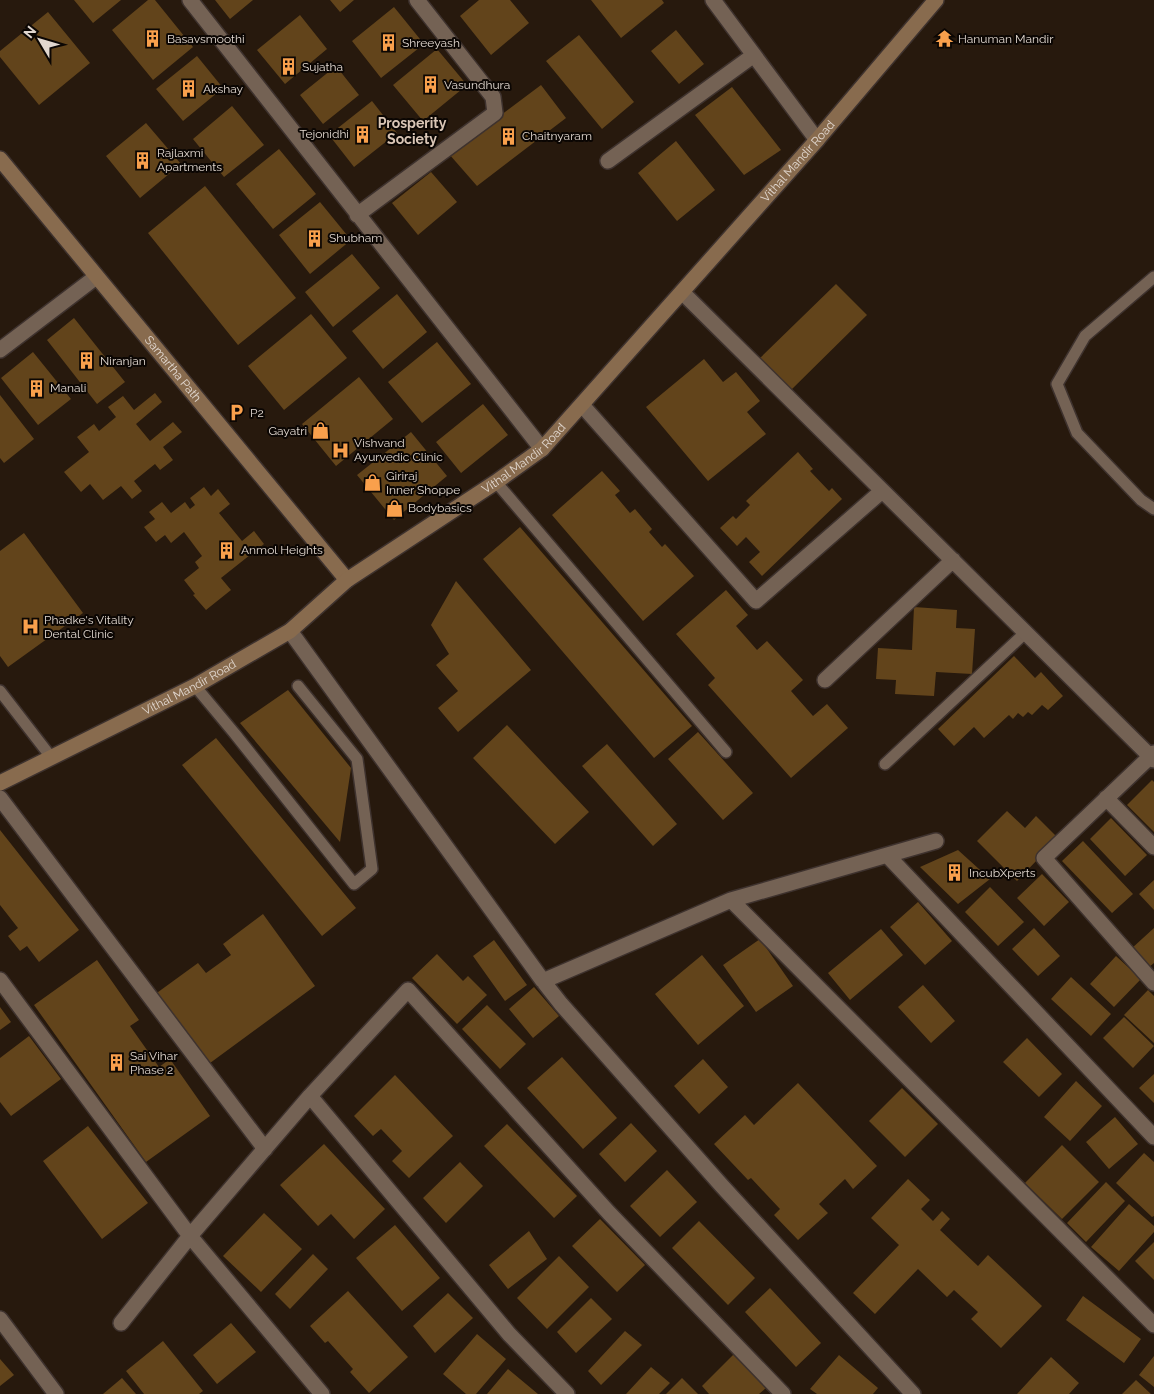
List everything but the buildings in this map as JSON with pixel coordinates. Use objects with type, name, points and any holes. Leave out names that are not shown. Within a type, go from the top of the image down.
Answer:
[{"type":"street","points":[[190,0],[542,449]]},
{"type":"street","points":[[357,215],[495,113],[493,97],[418,0]]},
{"type":"street","points":[[712,0],[817,140]]},
{"type":"street","name":"Vithal Mandir Road","points":[[0,783],[195,686],[290,631],[347,580],[496,482],[542,449],[817,140],[936,0]]},
{"type":"street","points":[[608,161],[754,56]]},
{"type":"street","name":"Samartha Path","points":[[0,159],[347,580]]},
{"type":"street","points":[[0,350],[96,277]]},
{"type":"street","points":[[682,292],[1026,633],[1153,756],[1044,858],[1154,983]]},
{"type":"street","points":[[582,405],[756,601],[882,491]]},
{"type":"street","points":[[825,680],[952,560]]},
{"type":"street","points":[[290,631],[561,1004],[722,1186],[913,1394]]},
{"type":"street","points":[[0,798],[265,1149]]},
{"type":"street","points":[[1106,798],[1154,847]]},
{"type":"street","points":[[543,981],[731,900],[936,841]]},
{"type":"street","points":[[887,855],[1154,1137]]},
{"type":"street","points":[[731,900],[1154,1325]]},
{"type":"street","points":[[0,980],[190,1236],[322,1394]]},
{"type":"street","points":[[122,1323],[190,1236],[310,1096],[408,990],[609,1213],[783,1394]]},
{"type":"street","points":[[310,1096],[509,1334],[567,1394]]},
{"type":"street","points":[[0,1319],[56,1394]]},
{"type":"lane","points":[[1154,277],[1085,336],[1057,384],[1076,433],[1141,500],[1154,509]]},
{"type":"lane","points":[[496,482],[726,752]]},
{"type":"lane","points":[[885,764],[1026,633]]},
{"type":"lane","points":[[195,686],[354,884],[372,869],[357,759],[298,686]]},
{"type":"lane","points":[[0,691],[51,757]]},
{"type":"place","name":"Basavsmoothi","points":[[153,39]]},
{"type":"place","name":"Hanuman Mandir","points":[[944,39]]},
{"type":"place","name":"Shreeyash","points":[[388,43]]},
{"type":"place","name":"Sujatha","points":[[288,67]]},
{"type":"place","name":"Vasundhura","points":[[430,85]]},
{"type":"place","name":"Akshay","points":[[189,89]]},
{"type":"place","name":"Tejonidhi","points":[[363,134]]},
{"type":"place","name":"Chaitnyaram","points":[[508,136]]},
{"type":"place","name":"Rajlaxmi Apartments","points":[[143,160]]},
{"type":"place","name":"Shubham","points":[[315,238]]},
{"type":"place","name":"Niranjan","points":[[86,361]]},
{"type":"place","name":"Manali","points":[[36,388]]},
{"type":"place","name":"P2","points":[[236,413]]},
{"type":"place","name":"Gayatri","points":[[321,431]]},
{"type":"place","name":"Vishvand Ayurvedic Clinic","points":[[340,450]]},
{"type":"place","name":"Giriraj Inner Shoppe","points":[[372,483]]},
{"type":"place","name":"Bodybasics","points":[[394,508]]},
{"type":"place","name":"Anmol Heights","points":[[227,550]]},
{"type":"place","name":"Phadke's Vitality Dental Clinic","points":[[30,627]]},
{"type":"place","name":"IncubXperts","points":[[955,873]]},
{"type":"place","name":"Sai Vihar Phase 2","points":[[116,1063]]},
{"type":"district","name":"Prosperity Society","points":[[412,132]]}]
